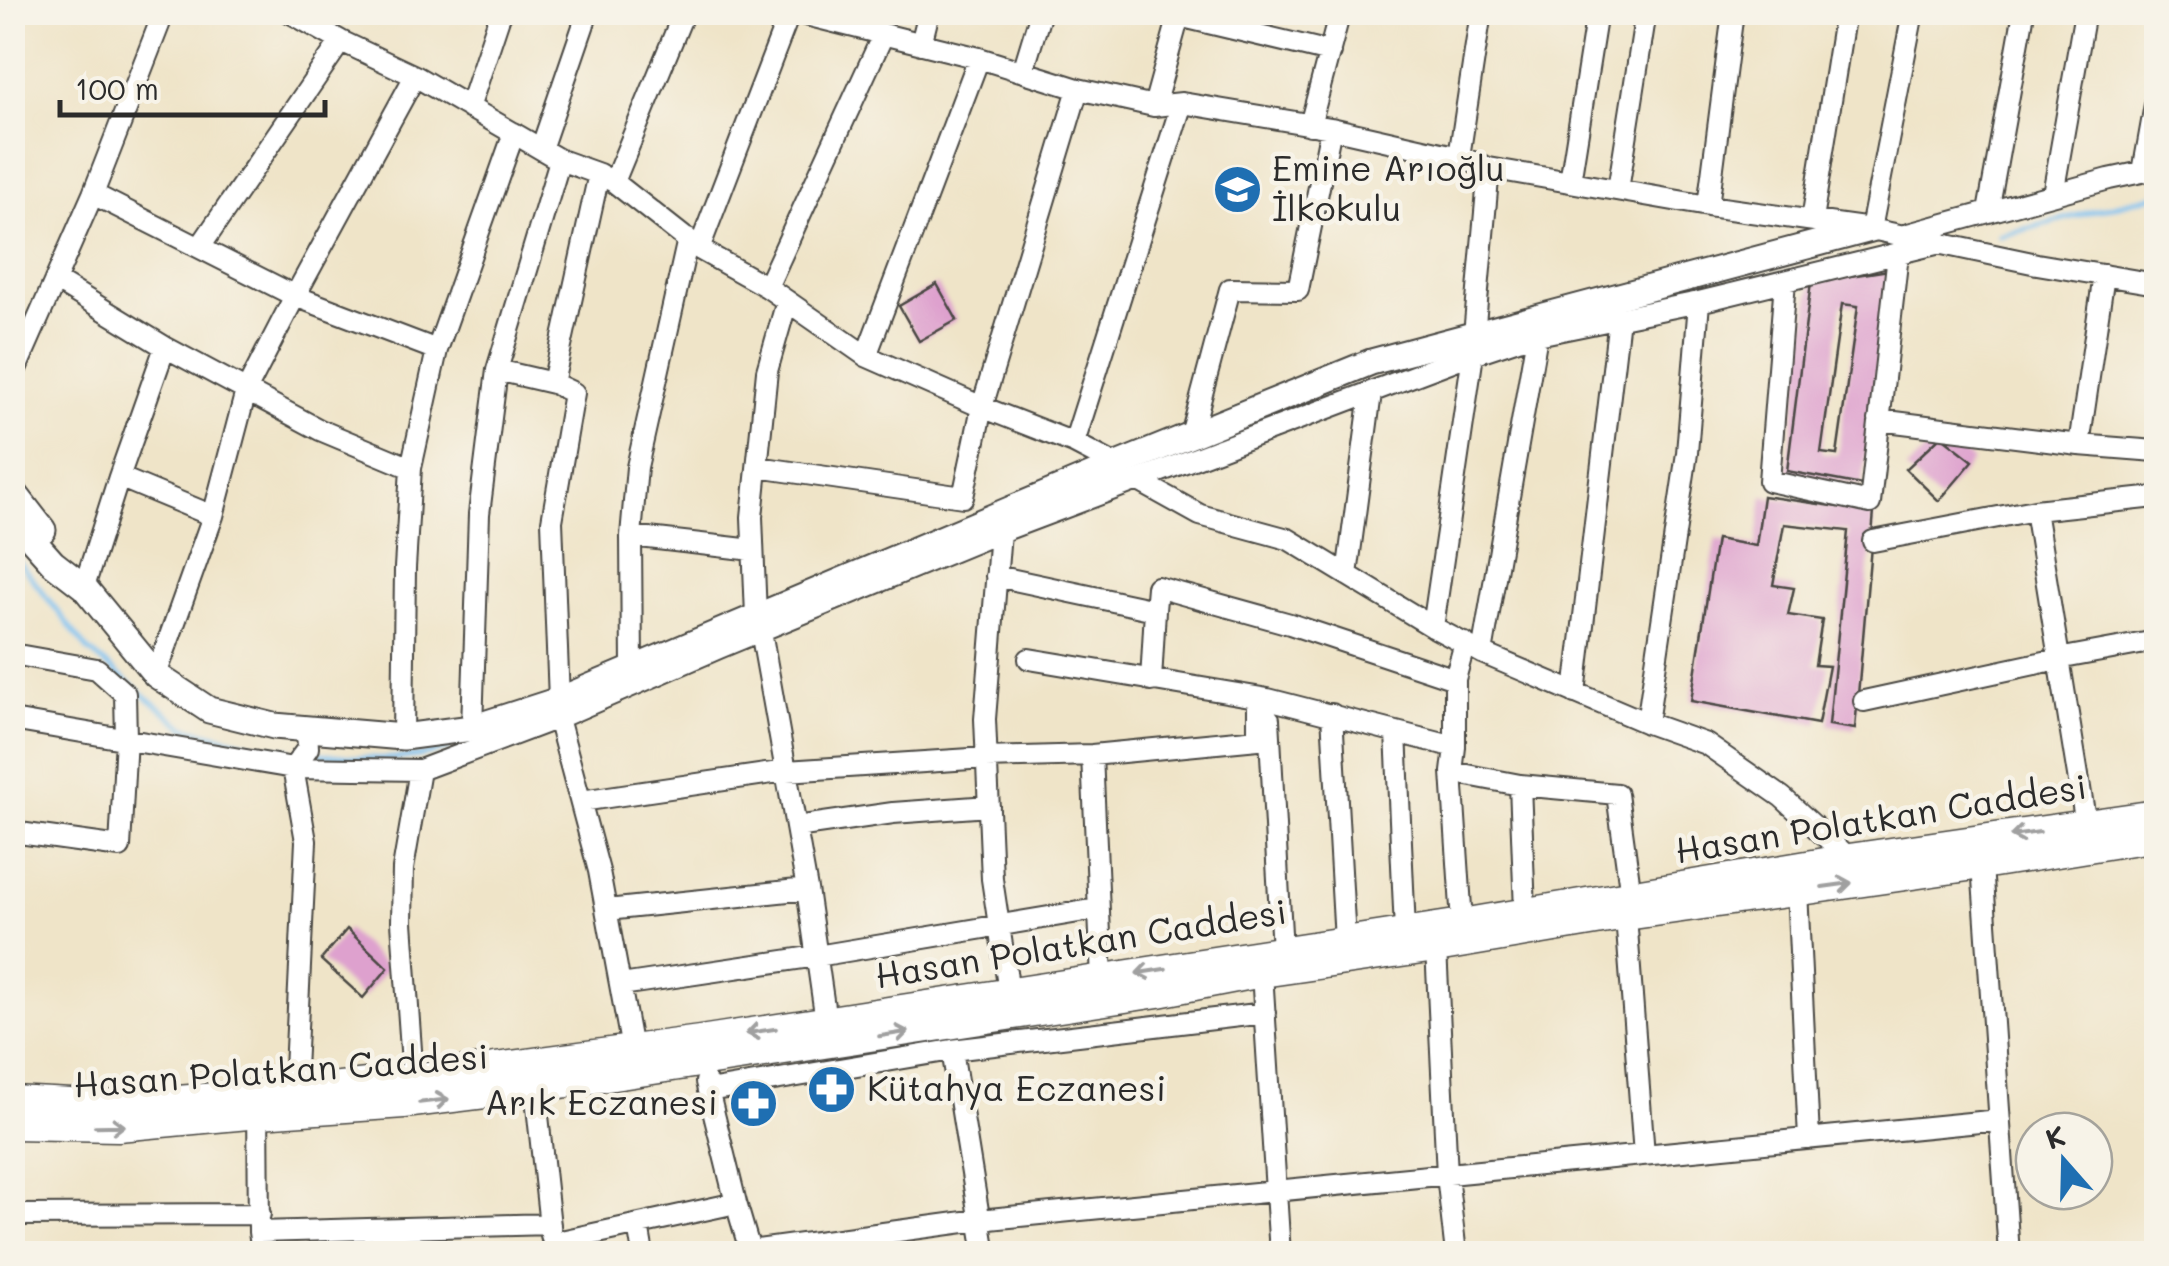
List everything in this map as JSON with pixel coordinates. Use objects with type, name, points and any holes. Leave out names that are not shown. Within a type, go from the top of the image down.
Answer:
[{"type":"main road","name":"Hasan Polatkan Caddesi","points":[[12,1100],[112,1105],[404,1104],[535,1088],[704,1065],[1436,948],[1849,858],[2156,814]]},
{"type":"main road","name":"Hasan Polatkan Caddesi","points":[[12,1125],[118,1127],[258,1104],[294,1091],[632,1049],[704,1065],[826,1021],[1462,924],[1524,911],[1629,906],[1797,890],[2156,838]]},
{"type":"street","points":[[12,378],[94,194],[164,12]]},
{"type":"street","points":[[288,12],[415,76],[550,154],[606,178],[693,244],[767,287],[866,356],[1074,444],[1200,515],[1288,538],[1473,648],[1647,723],[1706,744],[1782,797],[1849,858]]},
{"type":"street","points":[[469,108],[501,12]]},
{"type":"street","points":[[472,728],[479,514],[498,370],[588,12]]},
{"type":"street","points":[[553,383],[606,178],[684,12]]},
{"type":"street","points":[[632,668],[631,536],[637,467],[693,244],[792,12],[979,58],[1078,90],[1154,106],[1182,103],[1321,126],[1489,168],[1870,229],[1900,245],[1940,243],[2156,284]]},
{"type":"street","points":[[921,44],[929,12]]},
{"type":"street","points":[[1024,71],[1040,12]]},
{"type":"street","points":[[1191,435],[1230,289],[1298,290],[1330,52],[1340,12]]},
{"type":"street","points":[[1459,158],[1481,12]]},
{"type":"street","points":[[1570,182],[1597,12]]},
{"type":"street","points":[[1618,190],[1646,12]]},
{"type":"street","points":[[1708,206],[1733,12]]},
{"type":"street","points":[[1812,220],[1846,12]]},
{"type":"street","points":[[1870,229],[1913,12]]},
{"type":"street","points":[[1988,212],[2024,12]]},
{"type":"street","points":[[2053,194],[2085,12]]},
{"type":"street","points":[[1154,106],[1179,14],[1330,52]]},
{"type":"street","points":[[767,287],[883,34]]},
{"type":"street","points":[[200,247],[341,42]]},
{"type":"street","points":[[866,356],[979,58]]},
{"type":"street","points":[[156,676],[213,516],[246,391],[415,76]]},
{"type":"street","points":[[960,530],[963,496],[982,408],[1078,90]]},
{"type":"street","points":[[12,490],[156,676],[209,710],[274,726],[403,738],[472,728],[558,709],[632,668],[1000,532],[1127,472],[1191,435],[1371,362],[1537,335],[1785,281],[1988,212],[2150,171],[2156,99]]},
{"type":"street","points":[[1074,444],[1182,103]]},
{"type":"street","points":[[403,738],[405,568],[411,468],[437,350],[514,132]]},
{"type":"street","points":[[1433,627],[1473,344],[1489,168]]},
{"type":"street","points":[[94,194],[295,296],[437,350]]},
{"type":"street","points":[[12,720],[293,768],[420,770],[758,624],[960,530],[1371,394],[1473,344],[1870,229]]},
{"type":"street","points":[[1785,281],[1770,481],[1870,503],[1900,245]]},
{"type":"street","points":[[2079,445],[2104,275]]},
{"type":"street","points":[[55,280],[246,391],[320,430],[411,468]]},
{"type":"street","points":[[787,302],[768,371],[752,518],[753,550],[758,624],[807,888],[826,1021]]},
{"type":"street","points":[[1647,723],[1687,453],[1699,302]]},
{"type":"street","points":[[1576,693],[1619,318]]},
{"type":"street","points":[[1462,924],[1452,772],[1456,679],[1473,648],[1537,335]]},
{"type":"street","points":[[84,586],[165,347]]},
{"type":"street","points":[[498,370],[553,383],[574,394],[552,520],[558,709],[607,910],[632,1049]]},
{"type":"street","points":[[1348,575],[1371,394]]},
{"type":"street","points":[[1880,420],[2156,451]]},
{"type":"street","points":[[758,468],[963,496]]},
{"type":"street","points":[[119,477],[213,516]]},
{"type":"street","points":[[1874,541],[2034,510],[2156,497]]},
{"type":"street","points":[[2034,510],[2086,825]]},
{"type":"street","points":[[12,518],[54,563],[84,586]]},
{"type":"street","points":[[1000,532],[985,718],[992,879],[1009,992]]},
{"type":"street","points":[[631,536],[753,550]]},
{"type":"street","points":[[996,576],[1155,610]]},
{"type":"street","points":[[1151,681],[1157,587],[1290,624],[1456,679]]},
{"type":"street","points":[[1864,701],[2156,641]]},
{"type":"street","points":[[12,654],[97,669],[125,694],[126,738],[120,847],[12,832]]},
{"type":"street","points":[[1030,659],[1263,699],[1456,746]]},
{"type":"street","points":[[581,801],[786,771],[1092,755],[1258,739],[1263,699]]},
{"type":"street","points":[[1263,699],[1282,951]]},
{"type":"street","points":[[1332,714],[1345,942]]},
{"type":"street","points":[[294,1091],[306,841],[293,768],[308,748],[307,729]]},
{"type":"street","points":[[1396,732],[1405,931]]},
{"type":"street","points":[[1092,755],[1102,979]]},
{"type":"street","points":[[413,1078],[402,922],[403,868],[420,770]]},
{"type":"street","points":[[1452,772],[1617,794],[1629,906],[1644,1155]]},
{"type":"street","points":[[1520,784],[1524,911]]},
{"type":"street","points":[[796,827],[988,806]]},
{"type":"street","points":[[1982,865],[2009,1254]]},
{"type":"street","points":[[607,910],[807,888]]},
{"type":"street","points":[[1797,890],[1809,1138]]},
{"type":"street","points":[[621,985],[1098,908]]},
{"type":"street","points":[[1436,948],[1447,1175],[1456,1254]]},
{"type":"street","points":[[1262,973],[1280,1254]]},
{"type":"street","points":[[1264,1013],[952,1050],[704,1065],[751,1252],[979,1220],[2000,1120]]},
{"type":"street","points":[[952,1050],[984,1254]]},
{"type":"street","points":[[535,1088],[552,1240]]},
{"type":"street","points":[[258,1104],[261,1233]]},
{"type":"street","points":[[12,1216],[261,1233],[552,1240],[736,1203]]},
{"type":"street","points":[[638,1225],[643,1254]]},
{"type":"building","points":[[1889,270],[1862,485],[1787,471],[1811,282]],"holes":[[[1842,304],[1858,306],[1837,455],[1821,453]]]},
{"type":"building","points":[[937,284],[957,320],[919,341],[899,306]]},
{"type":"building","points":[[1941,436],[1973,461],[1939,501],[1906,469]]},
{"type":"building","points":[[1763,496],[1874,512],[1855,729],[1829,725],[1848,531],[1784,524],[1773,585],[1794,588],[1788,615],[1822,620],[1815,665],[1829,666],[1818,724],[1691,701],[1716,539],[1756,546]]},
{"type":"building","points":[[347,929],[388,968],[363,998],[321,960]]},
{"type":"waterway","points":[[1999,236],[2156,195]]},
{"type":"waterway","points":[[12,553],[88,650],[184,727],[289,750]]},
{"type":"waterway","points":[[321,754],[401,758],[448,749]]},
{"type":"place","name":"Emine Arıoğlu İlkokulu","points":[[1237,189]]},
{"type":"place","name":"Kütahya Eczanesi","points":[[832,1089]]},
{"type":"place","name":"Arık Eczanesi","points":[[753,1103]]}]
